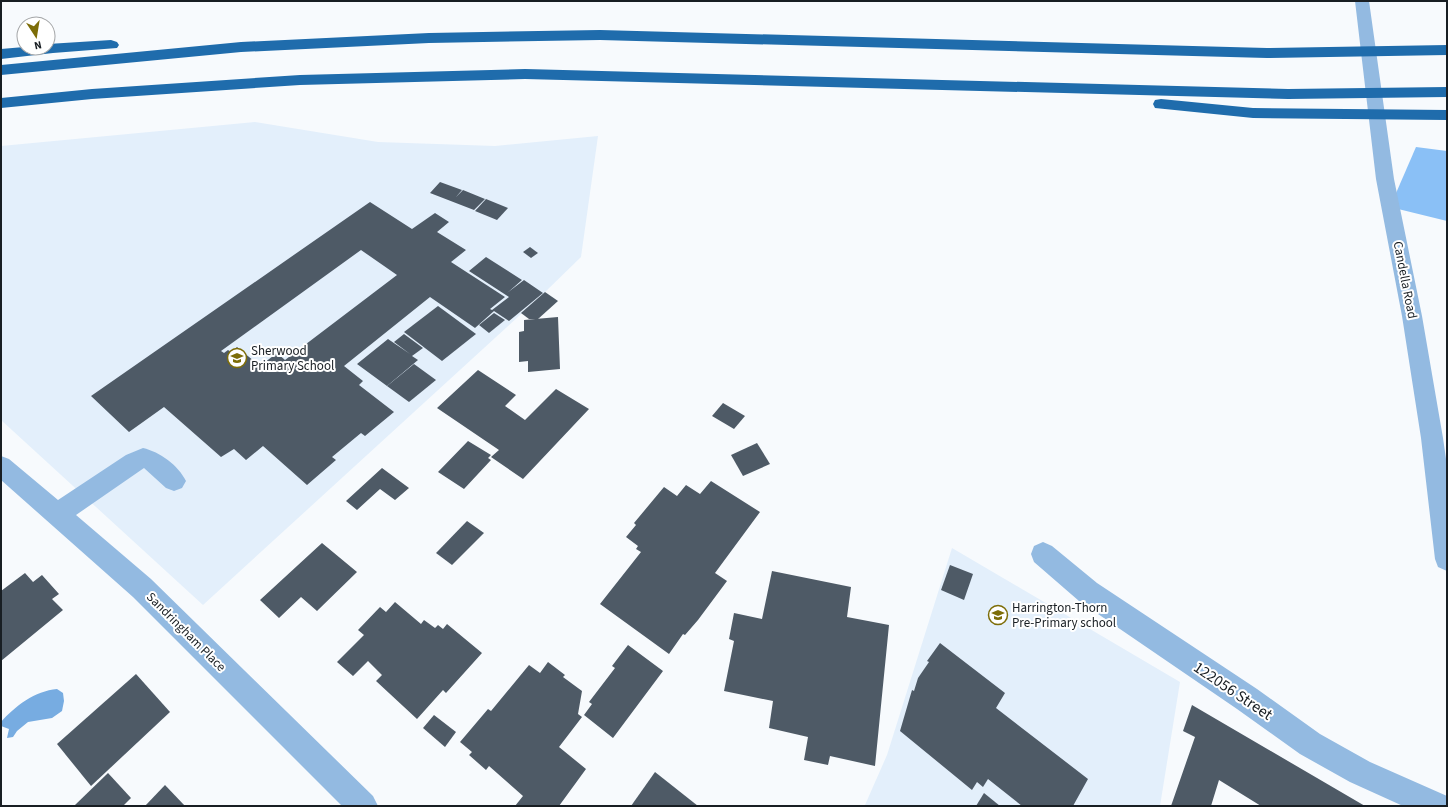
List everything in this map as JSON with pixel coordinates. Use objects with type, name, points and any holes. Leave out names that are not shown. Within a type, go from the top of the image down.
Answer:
[{"type":"highway","points":[[1,70],[241,47],[429,38],[600,35],[1267,53],[1447,50]]},
{"type":"highway","points":[[1,54],[53,48],[102,45],[147,44],[241,47]]},
{"type":"highway","points":[[1,103],[92,94],[300,80],[525,74],[1288,94],[1447,92]]},
{"type":"highway","points":[[971,86],[1253,113],[1447,116]]},
{"type":"street","name":"Candella Road","points":[[1362,1],[1385,179],[1421,369],[1432,438],[1447,559]]},
{"type":"street","points":[[58,514],[140,459],[151,460],[174,481]]},
{"type":"street","name":"Sandringham Place","points":[[1,466],[142,588],[363,806]]},
{"type":"street","name":"122056 Street","points":[[1043,554],[1088,592],[1247,699],[1310,744],[1360,772],[1437,806]]},
{"type":"shaded area","name":"Sherwood Primary School","points":[[255,122],[378,142],[495,146],[598,136],[581,257],[542,295],[203,605],[1,420],[1,146]]},
{"type":"shaded area","points":[[1416,147],[1447,151],[1447,221],[1390,207]]},
{"type":"shaded area","name":"Harrington-Thorn Pre-Primary school","points":[[952,548],[1180,682],[1160,806],[865,805],[887,755]]},
{"type":"shaded area","points":[[57,689],[63,693],[64,701],[62,711],[52,718],[28,722],[17,731],[13,737],[7,738],[9,729],[1,726],[1,722],[7,716],[19,705],[33,696],[49,690]]},
{"type":"building","points":[[440,182],[462,190],[456,197],[463,190],[485,199],[474,210],[430,193]]},
{"type":"building","points":[[486,199],[508,208],[497,220],[475,211]]},
{"type":"building","points":[[370,202],[412,229],[435,213],[449,222],[437,232],[466,250],[451,262],[505,297],[490,309],[492,310],[509,297],[469,271],[486,257],[522,280],[507,293],[524,280],[543,293],[509,321],[494,311],[475,328],[430,297],[344,366],[363,381],[359,385],[394,412],[365,436],[361,433],[332,457],[336,460],[307,485],[263,446],[246,460],[234,449],[221,457],[164,407],[129,432],[91,396]],"holes":[[[361,250],[397,275],[285,360],[277,353],[260,366],[237,347],[231,352],[228,350],[224,353],[221,351]]]},
{"type":"building","points":[[530,247],[538,253],[531,258],[523,252]]},
{"type":"building","points":[[545,292],[558,301],[538,319],[529,319],[521,313]]},
{"type":"building","points":[[438,306],[476,334],[442,361],[404,332]]},
{"type":"building","points":[[494,313],[505,320],[489,333],[479,325]]},
{"type":"building","points":[[558,317],[560,369],[528,372],[528,361],[519,362],[519,332],[524,331],[524,320]]},
{"type":"building","points":[[404,334],[423,348],[412,356],[418,360],[387,386],[357,364],[388,339],[410,354],[394,342]]},
{"type":"building","points":[[414,364],[436,380],[409,402],[387,386]]},
{"type":"building","points":[[478,370],[516,395],[505,406],[525,420],[556,389],[589,409],[523,479],[491,457],[499,450],[437,408]]},
{"type":"building","points":[[723,403],[745,416],[734,429],[712,416]]},
{"type":"building","points":[[468,441],[491,455],[488,458],[491,460],[464,489],[438,472]]},
{"type":"building","points":[[757,443],[770,464],[743,476],[731,455]]},
{"type":"building","points":[[382,468],[409,488],[395,500],[380,489],[357,510],[346,501]]},
{"type":"building","points":[[711,481],[760,512],[715,573],[727,581],[698,620],[685,635],[683,634],[669,654],[600,604],[641,552],[636,549],[638,546],[626,537],[636,525],[634,523],[664,487],[677,496],[686,485],[700,494]]},
{"type":"building","points":[[467,521],[484,533],[452,565],[436,553]]},
{"type":"building","points":[[322,543],[357,572],[317,611],[301,597],[279,618],[260,600]]},
{"type":"building","points":[[950,565],[973,574],[964,600],[941,590]]},
{"type":"building","points":[[772,571],[851,587],[847,617],[889,625],[875,766],[830,756],[828,765],[804,760],[808,737],[769,728],[773,701],[724,691],[734,641],[729,639],[734,613],[762,619]]},
{"type":"building","points":[[25,573],[33,582],[42,575],[59,594],[52,599],[63,610],[1,661],[1,591]]},
{"type":"building","points":[[395,602],[421,624],[424,620],[435,628],[438,625],[443,629],[447,624],[482,653],[446,693],[443,690],[417,719],[376,681],[382,675],[368,661],[353,676],[337,662],[364,635],[358,630],[380,607],[386,612]]},
{"type":"building","points":[[940,643],[1005,693],[996,708],[1088,779],[1073,806],[1022,806],[988,779],[983,787],[977,782],[972,790],[900,731],[912,690],[914,691],[918,678],[929,662],[927,661]]},
{"type":"building","points":[[628,645],[663,671],[613,738],[584,715],[592,704],[589,702],[615,668],[612,666]]},
{"type":"building","points":[[548,662],[565,675],[563,677],[582,691],[578,714],[582,717],[559,747],[586,769],[559,806],[515,806],[523,796],[489,766],[486,770],[469,755],[472,752],[460,742],[488,709],[491,711],[529,665],[540,673]]},
{"type":"building","points":[[136,674],[170,712],[91,786],[57,744]]},
{"type":"building","points":[[1192,705],[1365,806],[1261,806],[1219,780],[1211,806],[1171,806],[1195,737],[1183,731]]},
{"type":"building","points":[[434,715],[456,732],[445,747],[423,728]]},
{"type":"building","points":[[655,772],[698,806],[631,806]]},
{"type":"building","points":[[108,773],[131,798],[123,806],[74,806]]},
{"type":"building","points":[[165,785],[185,806],[145,806]]},
{"type":"building","points":[[984,793],[1000,806],[976,806]]},
{"type":"place","name":"Sherwood Primary School","points":[[237,358]]},
{"type":"place","name":"Harrington-Thorn Pre-Primary school","points":[[998,615]]}]
